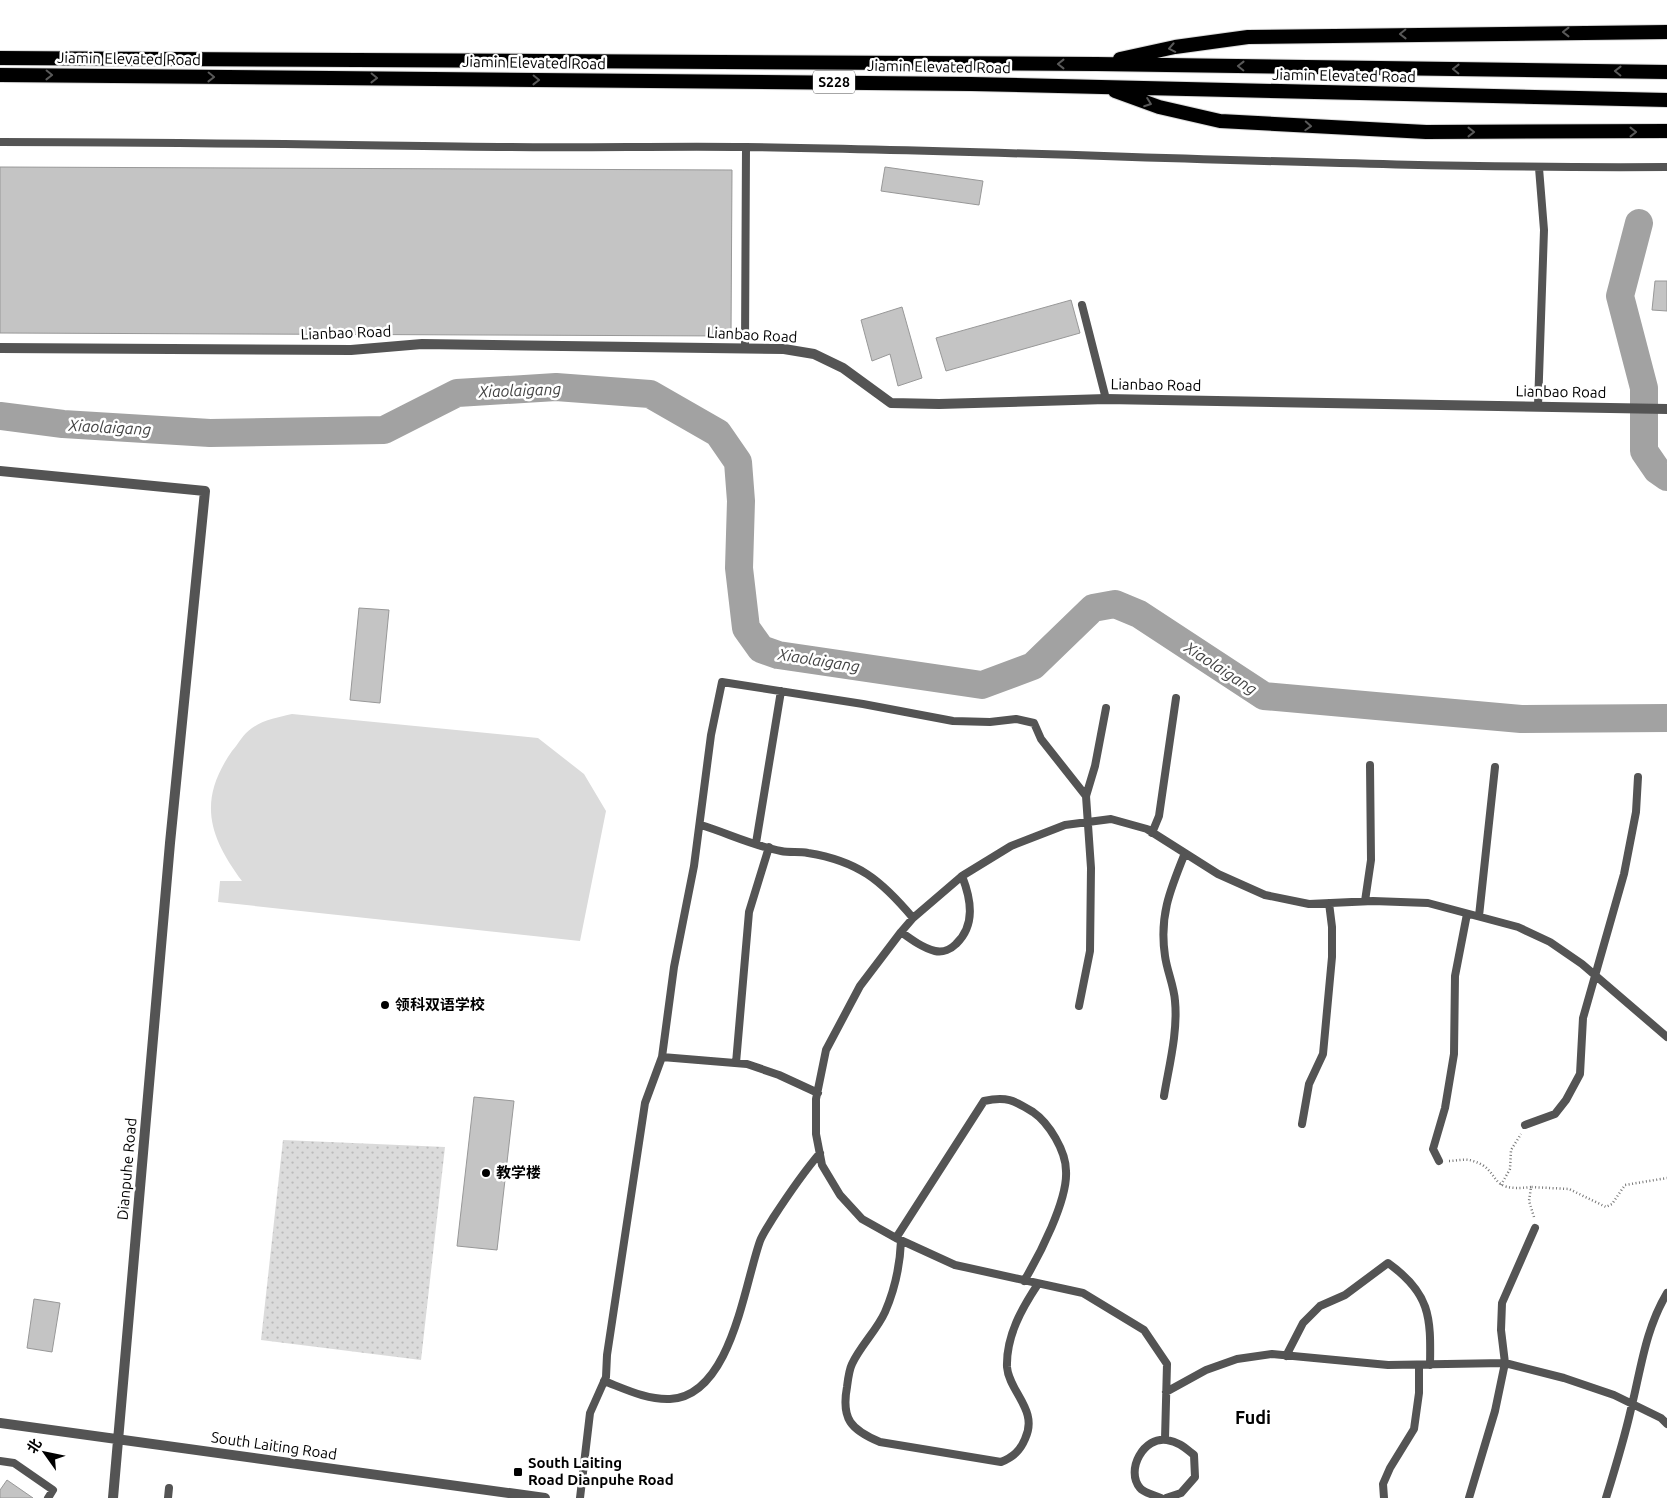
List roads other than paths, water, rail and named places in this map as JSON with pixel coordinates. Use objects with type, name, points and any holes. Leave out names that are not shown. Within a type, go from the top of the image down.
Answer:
[{"type":"highway","points":[[1096,64],[1175,47],[1248,37],[1667,32]]},
{"type":"highway","name":"Jiamin Elevated Road","points":[[0,58],[1096,64],[1667,72]]},
{"type":"highway","name":"Jiamin Elevated Road","points":[[0,74],[1102,87],[1667,100]]},
{"type":"highway","points":[[1102,87],[1159,107],[1220,121],[1426,132],[1667,132]]},
{"type":"street","name":"Lianbao Road","points":[[0,348],[351,350],[422,344],[784,349],[814,354],[843,368],[890,403],[939,404],[1106,399],[1667,409]]},
{"type":"street","name":"Dianpuhe Road","points":[[0,471],[205,492],[170,843],[113,1498]]},
{"type":"street","name":"South Laiting Road","points":[[0,1423],[545,1498]]},
{"type":"lane","points":[[0,142],[226,142],[514,147],[746,147],[1309,164],[1539,168],[1667,167]]},
{"type":"lane","points":[[745,348],[746,147]]},
{"type":"lane","points":[[1538,406],[1544,230],[1539,168]]},
{"type":"lane","points":[[1082,305],[1106,399]]},
{"type":"lane","points":[[580,1498],[590,1413],[604,1381],[645,1104],[662,1057],[674,967],[700,825],[711,735],[722,682],[863,704],[953,721],[990,722],[1016,719],[1034,723],[1041,739],[1086,796]]},
{"type":"lane","points":[[756,843],[781,692]]},
{"type":"lane","points":[[1152,833],[1159,816],[1176,698]]},
{"type":"lane","points":[[1079,1006],[1090,951],[1091,868],[1086,796],[1095,766],[1106,708]]},
{"type":"lane","points":[[1365,901],[1371,860],[1370,765]]},
{"type":"lane","points":[[1479,916],[1496,767]]},
{"type":"lane","points":[[1525,1125],[1555,1114],[1566,1100],[1580,1074],[1583,1018],[1624,874],[1636,812],[1638,777]]},
{"type":"lane","points":[[1165,1439],[1167,1364],[1144,1330],[1083,1293],[955,1265],[899,1239],[862,1219],[840,1194],[822,1165],[816,1134],[818,1093],[826,1050],[860,986],[901,932],[913,918],[962,876],[1012,846],[1065,825],[1111,819],[1152,833],[1218,874],[1265,895],[1309,904],[1365,901],[1428,903],[1518,927],[1550,942],[1594,975],[1667,1038]]},
{"type":"lane","points":[[700,825],[782,851],[806,852],[835,858],[865,872],[891,892],[913,918]]},
{"type":"lane","points":[[736,1063],[749,912],[769,847]]},
{"type":"lane","points":[[1164,1096],[1175,1007],[1165,957],[1162,929],[1168,896],[1185,853]]},
{"type":"lane","points":[[901,932],[919,944],[937,951],[951,949],[964,937],[970,916],[970,896],[962,876]]},
{"type":"lane","points":[[1302,1124],[1309,1084],[1324,1054],[1332,957],[1332,927],[1329,903]]},
{"type":"lane","points":[[1439,1161],[1432,1149],[1445,1108],[1454,1054],[1456,976],[1467,914]]},
{"type":"lane","points":[[662,1057],[736,1063],[779,1075],[818,1093]]},
{"type":"lane","points":[[1024,1281],[1051,1229],[1063,1192],[1066,1171],[1054,1137],[1043,1119],[1015,1101],[999,1098],[984,1101],[899,1239],[900,1266],[893,1290],[884,1313],[851,1365],[846,1394],[846,1413],[854,1428],[862,1435],[880,1442],[1001,1462],[1014,1456],[1029,1431],[1028,1414],[1007,1368],[1011,1336],[1021,1312],[1038,1284]]},
{"type":"lane","points":[[604,1381],[639,1395],[670,1399],[690,1394],[703,1386],[721,1360],[761,1238],[798,1178],[820,1153]]},
{"type":"lane","points":[[1469,1498],[1495,1411],[1505,1363],[1501,1330],[1502,1303],[1535,1228]]},
{"type":"lane","points":[[1286,1356],[1303,1323],[1320,1306],[1345,1295],[1388,1263],[1404,1275],[1417,1291],[1428,1311],[1430,1365]]},
{"type":"lane","points":[[1606,1498],[1632,1404],[1641,1357],[1660,1304],[1667,1293]]},
{"type":"lane","points":[[1166,1392],[1206,1370],[1237,1358],[1272,1354],[1352,1362],[1418,1365],[1505,1363],[1564,1378],[1614,1395],[1667,1424]]},
{"type":"lane","points":[[1384,1498],[1383,1484],[1390,1468],[1414,1429],[1419,1393],[1418,1365]]},
{"type":"lane","points":[[1165,1439],[1181,1444],[1194,1455],[1195,1477],[1182,1493],[1166,1498],[1148,1495],[1141,1489],[1134,1477],[1136,1459],[1149,1444],[1165,1439]]},
{"type":"lane","points":[[0,1461],[14,1464],[53,1490],[48,1498]]},
{"type":"lane","points":[[168,1498],[170,1488]]},
{"type":"waterway","points":[[1639,223],[1620,296],[1644,388],[1644,451],[1657,470],[1667,477]]},
{"type":"waterway","name":"Xiaolaigang","points":[[0,416],[63,424],[210,433],[384,430],[457,393],[556,387],[650,394],[718,433],[738,462],[741,501],[739,568],[746,628],[761,649],[778,655],[982,685],[1033,666],[1093,608],[1115,604],[1139,614],[1264,696],[1521,719],[1667,718]]},
{"type":"place","name":"领科双语学校","points":[[385,1005]]},
{"type":"place","name":"教学楼","points":[[486,1173]]},
{"type":"place","name":"South Laiting Road Dianpuhe Road","points":[[518,1472]]},
{"type":"district","name":"Fudi","points":[[1253,1418]]}]
